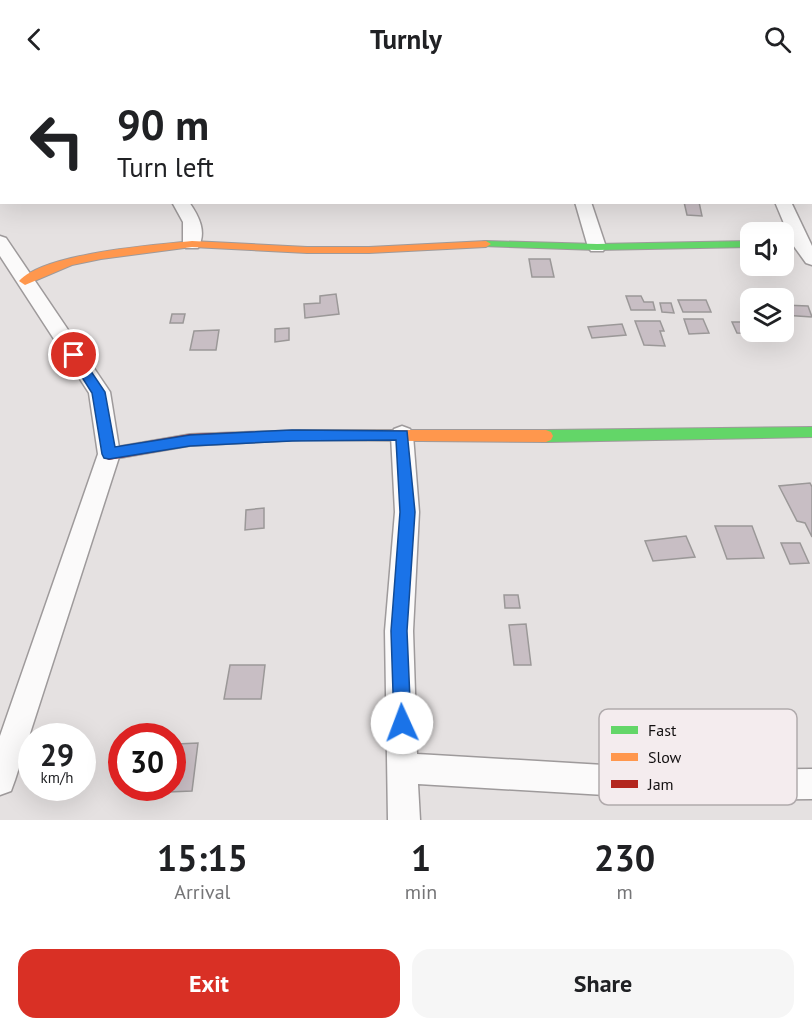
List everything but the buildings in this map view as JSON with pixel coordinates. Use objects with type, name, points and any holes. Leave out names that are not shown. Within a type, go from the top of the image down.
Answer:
[{"type":"street","points":[[182,204],[188,211],[193,224],[192,244]]},
{"type":"street","points":[[584,204],[597,247]]},
{"type":"street","points":[[784,204],[807,252]]},
{"type":"street","points":[[0,242],[99,392],[109,454],[0,780]]},
{"type":"street","points":[[25,281],[44,271],[70,262],[101,255],[192,244],[308,250],[392,249],[485,244],[597,247],[740,244]]},
{"type":"street","points":[[109,454],[190,440],[292,435],[618,436],[812,432]]},
{"type":"street","points":[[402,435],[407,512],[399,631],[404,820]]},
{"type":"street","points":[[404,768],[599,780]]},
{"type":"traffic: fast","points":[[486,244],[597,247],[740,244]]},
{"type":"traffic: fast","points":[[546,436],[812,432]]},
{"type":"traffic: slow","points":[[25,281],[44,271],[70,262],[101,255],[192,244],[307,250],[369,250],[486,244]]},
{"type":"traffic: slow","points":[[301,435],[546,436]]},
{"type":"traffic: jam","points":[[109,454],[190,440],[301,435]]},
{"type":"route","points":[[74,355],[99,392],[109,454],[190,440],[292,435],[402,435],[407,512],[399,631],[402,723]]}]
